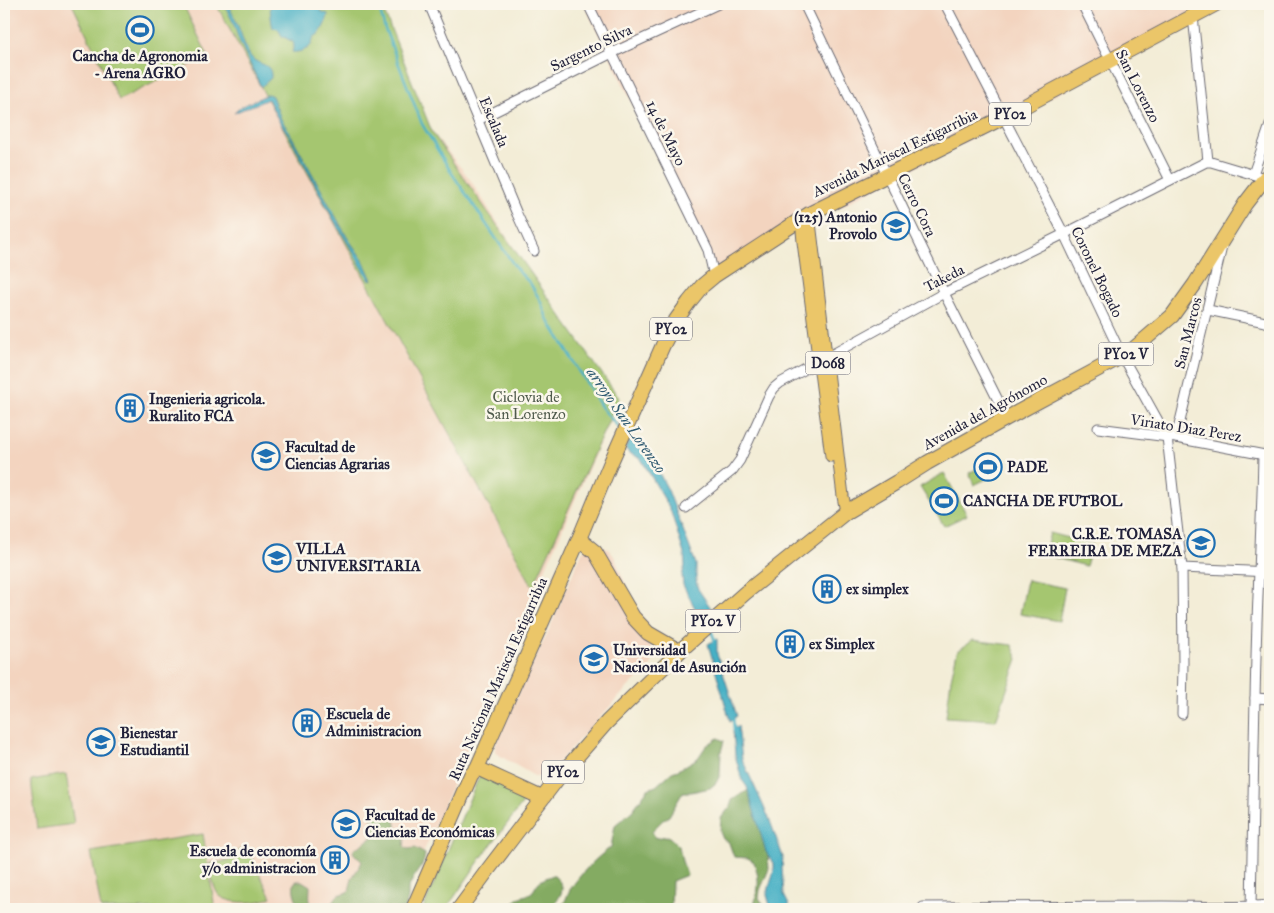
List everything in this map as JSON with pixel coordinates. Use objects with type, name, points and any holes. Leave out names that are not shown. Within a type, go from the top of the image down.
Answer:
[{"type":"highway","name":"Avenida Mariscal Estigarribia","points":[[805,216],[1004,117],[1212,5]]},
{"type":"highway","name":"Avenida del Agrónomo","points":[[680,650],[745,593],[846,512],[927,463],[1130,352],[1172,316],[1196,284],[1225,234],[1265,177]]},
{"type":"highway","name":"PY02","points":[[714,276],[805,216]]},
{"type":"highway","name":"Ruta Nacional Mariscal Estigarribia","points":[[413,909],[471,775],[477,768],[579,539],[663,345],[688,302],[714,276]]},
{"type":"highway","points":[[579,539],[595,552],[633,617],[648,632],[680,650]]},
{"type":"highway","name":"PY02","points":[[459,909],[558,778],[607,722],[680,650]]},
{"type":"highway","points":[[477,768],[542,798]]},
{"type":"main road","name":"D068","points":[[805,216],[823,360],[846,512]]},
{"type":"street","name":"Escalada","points":[[429,4],[534,251]]},
{"type":"street","name":"14 de Mayo","points":[[588,4],[708,250],[714,276]]},
{"type":"street","name":"Sargento Silva","points":[[478,120],[612,53],[718,4]]},
{"type":"street","name":"Cerro Cora","points":[[804,4],[944,293],[1007,418]]},
{"type":"street","name":"Coronel Bogado","points":[[945,4],[1064,234],[1122,356],[1171,438],[1182,568],[1182,714]]},
{"type":"street","name":"San Lorenzo","points":[[1082,4],[1170,180]]},
{"type":"street","points":[[1193,16],[1208,161],[1265,177],[1270,125]]},
{"type":"street","name":"Takeda","points":[[686,508],[732,471],[740,460],[774,388],[944,293],[1208,161]]},
{"type":"street","name":"San Marcos","points":[[1171,438],[1208,310],[1225,234]]},
{"type":"street","points":[[1208,310],[1270,323]]},
{"type":"street","name":"Viriato Diaz Perez","points":[[1098,428],[1171,438],[1266,455]]},
{"type":"street","points":[[1252,907],[1255,698],[1262,500],[1266,455]]},
{"type":"street","points":[[1182,568],[1270,572]]},
{"type":"street","points":[[1255,698],[1270,699]]},
{"type":"street","points":[[923,907],[1252,907],[1270,905]]},
{"type":"shaded area","name":"VILLA UNIVERSITARIA","points":[[4,4],[381,4],[432,132],[469,178],[559,318],[619,398],[399,909],[4,909]]},
{"type":"shaded area","points":[[584,4],[1230,4],[715,272]]},
{"type":"shaded area","name":"Universidad Nacional de Asunción","points":[[597,545],[607,548],[614,556],[651,648],[652,663],[549,772],[544,776],[536,777],[497,754],[495,746],[551,625],[582,552],[589,547]]},
{"type":"green space","name":"Cancha de Agronomia - Arena AGRO","points":[[72,4],[183,4],[208,56],[119,100]]},
{"type":"green space","name":"Ciclovia de San Lorenzo","points":[[216,4],[381,4],[432,132],[619,398],[533,587],[265,95]]},
{"type":"green space","name":"PADE","points":[[993,460],[998,473],[974,485],[969,473]]},
{"type":"green space","name":"CANCHA DE FUTBOL","points":[[944,473],[967,515],[944,526],[920,487]]},
{"type":"green space","points":[[1050,533],[1092,544],[1086,566],[1044,555]]},
{"type":"green space","points":[[1027,580],[1065,588],[1059,621],[1020,614]]},
{"type":"green space","points":[[972,640],[1012,645],[1018,659],[996,720],[946,717],[957,652]]},
{"type":"green space","points":[[718,738],[724,741],[721,752],[720,775],[716,783],[710,788],[683,792],[669,816],[652,831],[655,838],[668,836],[679,846],[687,875],[672,881],[671,907],[683,909],[559,909],[580,877],[594,861],[611,847],[615,825],[632,811],[648,789],[656,786],[672,772],[698,758],[706,746]]},
{"type":"green space","points":[[481,772],[526,796],[525,800],[446,909],[423,909]]},
{"type":"green space","points":[[66,774],[74,824],[37,829],[31,780]]},
{"type":"green space","points":[[751,790],[775,847],[768,855],[769,869],[760,890],[759,898],[767,909],[753,909],[758,886],[758,875],[754,862],[748,858],[734,857],[729,843],[723,839],[720,832],[721,818],[730,807],[732,800]]},
{"type":"green space","points":[[378,803],[385,813],[396,822],[396,829],[392,832],[392,836],[399,833],[403,835],[405,839],[404,847],[408,849],[415,848],[425,854],[422,864],[408,888],[405,909],[322,909],[331,904],[338,895],[349,891],[352,878],[362,862],[353,852],[355,848],[374,836],[375,831],[372,819],[375,814],[373,804]]},
{"type":"green space","points":[[203,834],[215,909],[101,909],[91,852]]},
{"type":"green space","points":[[245,844],[271,897],[252,902],[236,902],[222,898],[214,887],[210,863],[230,859]]},
{"type":"green space","points":[[553,875],[561,884],[562,892],[552,909],[513,909],[517,899],[532,892],[540,881]]},
{"type":"green space","points":[[302,881],[310,886],[311,904],[319,909],[300,909],[294,890],[294,883]]},
{"type":"water","points":[[224,4],[228,4],[246,48],[253,59],[270,70],[271,78],[261,87],[239,40]]},
{"type":"water","points":[[318,4],[320,11],[328,14],[320,33],[314,37],[311,45],[307,48],[299,52],[292,52],[293,42],[282,36],[278,29],[273,28],[270,8],[272,5]]},
{"type":"water","points":[[268,94],[272,96],[281,119],[347,237],[363,260],[372,280],[369,279],[334,220],[268,99],[234,113],[245,105]]},
{"type":"water","points":[[631,436],[637,446],[645,451],[668,490],[696,564],[698,589],[713,611],[701,620],[683,585],[684,554],[670,509],[641,459],[629,453],[625,448]]},
{"type":"water","points":[[717,639],[717,654],[737,716],[730,721],[708,644]]},
{"type":"water","points":[[738,726],[742,759],[769,818],[783,857],[784,895],[791,909],[771,909],[767,895],[774,864],[766,852],[747,787],[742,780],[735,755],[733,730]]},
{"type":"waterway","name":"arroyo San Lorenzo","points":[[378,4],[385,29],[422,124],[451,172],[518,271],[530,283],[540,300],[547,318],[602,408],[620,429]]},
{"type":"waterway","name":"arroyo San Lorenzo","points":[[711,630],[715,641]]},
{"type":"waterway","name":"arroyo San Lorenzo","points":[[733,716],[734,731]]},
{"type":"place","name":"Cancha de Agronomia - Arena AGRO","points":[[140,30]]},
{"type":"place","name":"(125) Antonio Provolo","points":[[896,226]]},
{"type":"place","name":"Ingenieria agricola. Ruralito FCA","points":[[130,408]]},
{"type":"place","name":"Facultad de Ciencias Agrarias","points":[[266,456]]},
{"type":"place","name":"PADE","points":[[988,467]]},
{"type":"place","name":"CANCHA DE FUTBOL","points":[[944,501]]},
{"type":"place","name":"C.R.E. TOMASA FERREIRA DE MEZA","points":[[1201,543]]},
{"type":"place","name":"VILLA UNIVERSITARIA","points":[[277,558]]},
{"type":"place","name":"ex simplex","points":[[827,589]]},
{"type":"place","name":"ex Simplex","points":[[790,644]]},
{"type":"place","name":"Universidad Nacional de Asunción","points":[[594,659]]},
{"type":"place","name":"Escuela de Administracion","points":[[307,723]]},
{"type":"place","name":"Bienestar Estudiantil","points":[[101,742]]},
{"type":"place","name":"Facultad de Ciencias Económicas","points":[[346,824]]},
{"type":"place","name":"Escuela de economía y/o administracion","points":[[335,860]]}]
